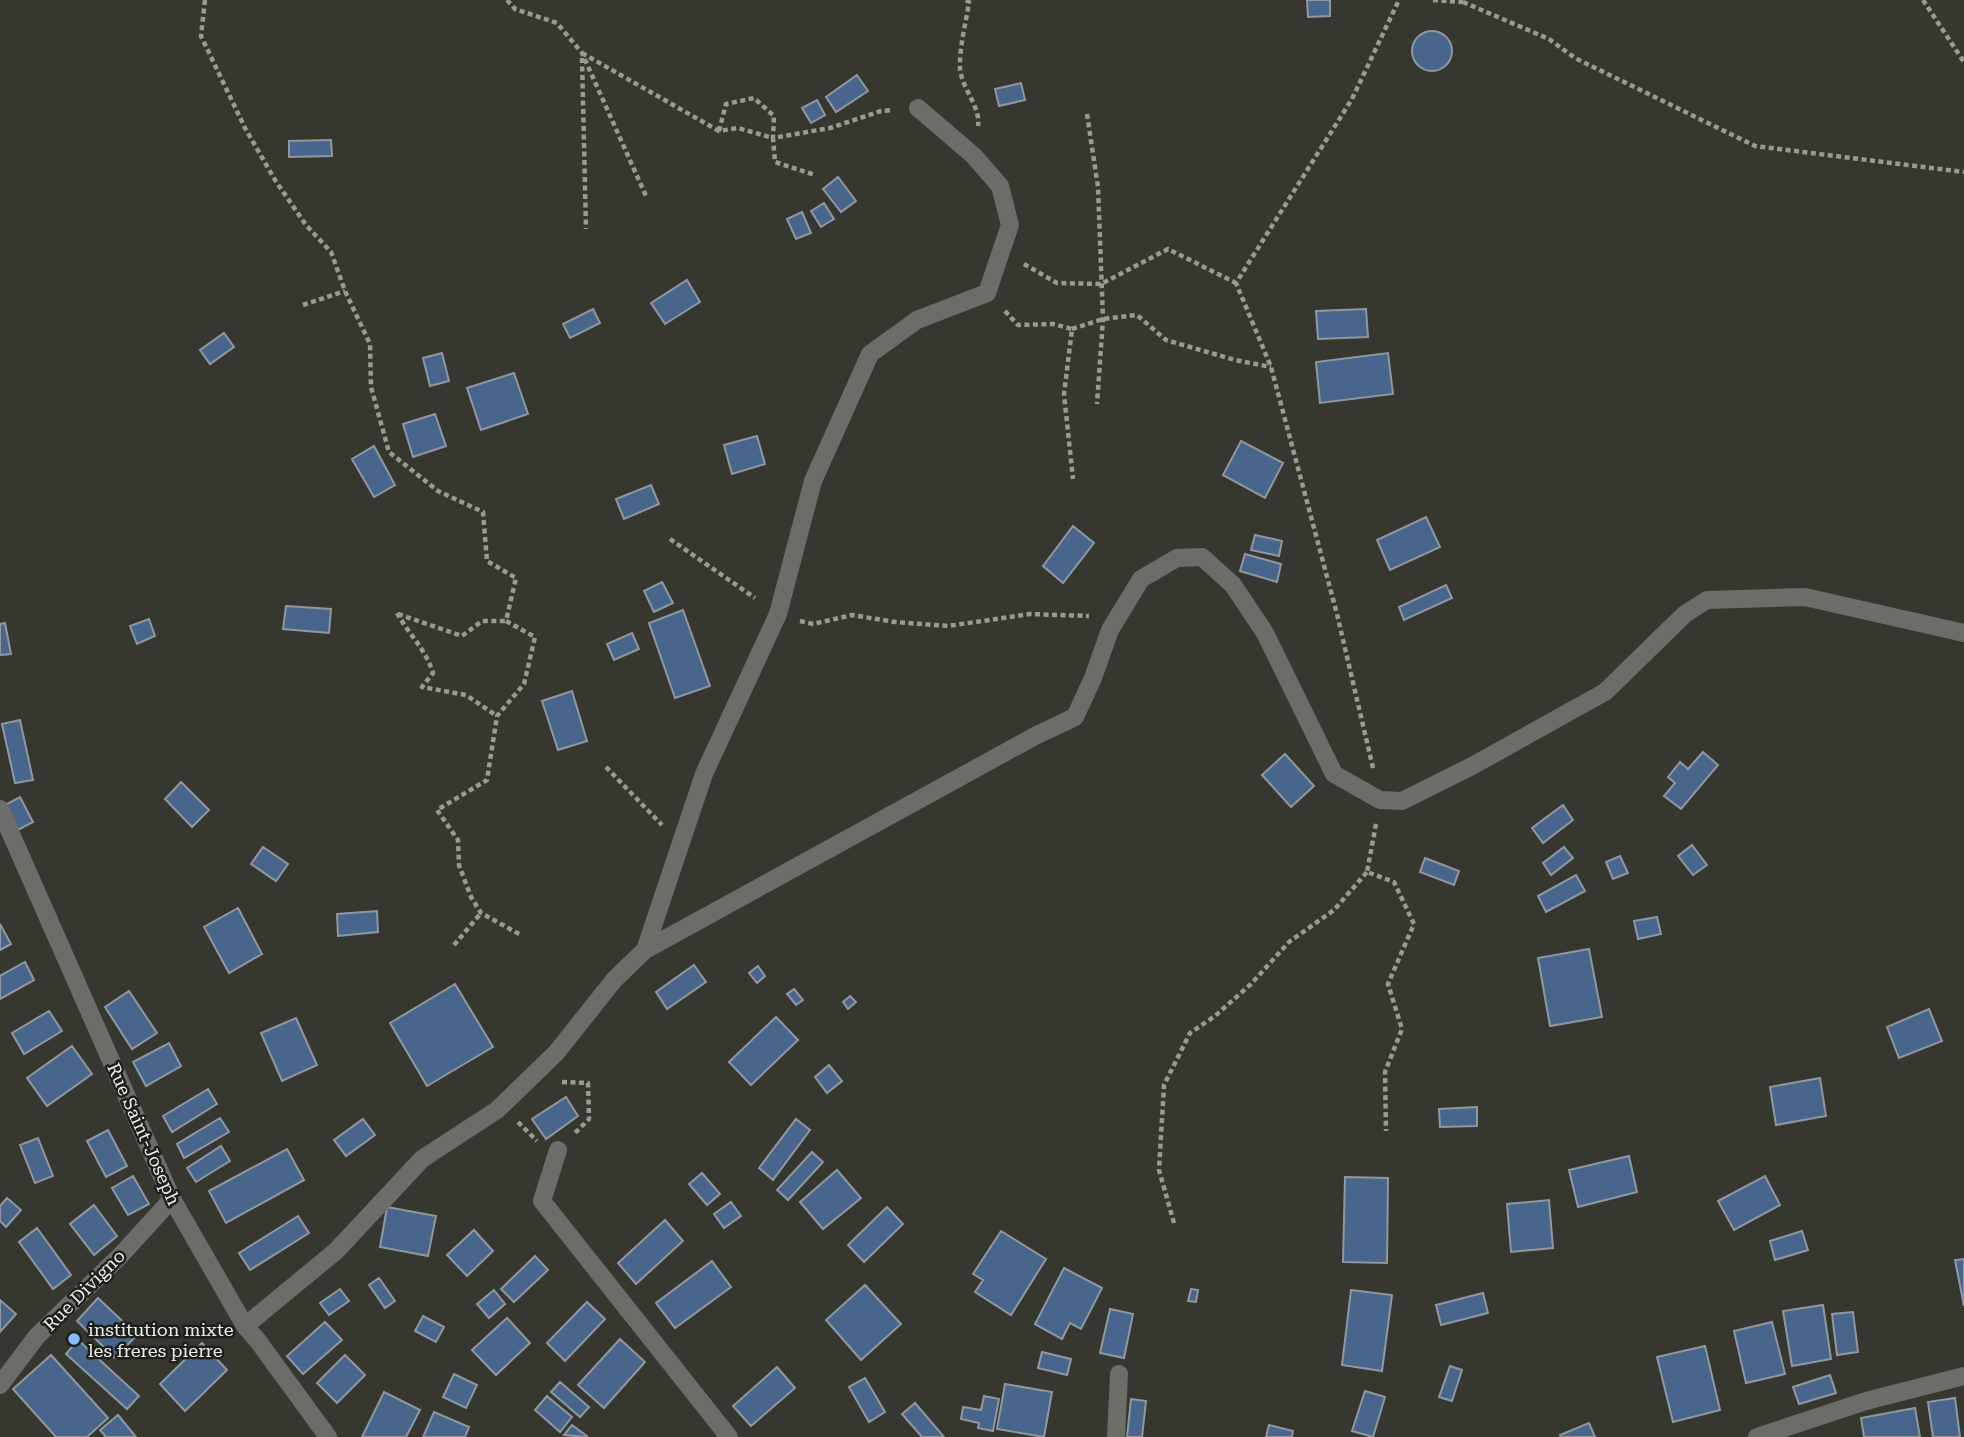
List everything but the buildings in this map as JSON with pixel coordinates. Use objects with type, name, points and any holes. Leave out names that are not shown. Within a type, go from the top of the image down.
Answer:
[{"type":"street","points":[[645,950],[704,774],[778,614],[813,481],[870,354],[918,320],[987,293],[1010,225],[1000,186],[974,156],[918,108]]},
{"type":"street","points":[[244,1326],[336,1251],[422,1159],[497,1110],[555,1053],[614,981],[645,950],[1035,736],[1075,717],[1093,678],[1110,629],[1141,579],[1177,558],[1202,557],[1233,585],[1265,633],[1334,775],[1380,800],[1402,801],[1472,766],[1605,692],[1685,614],[1707,600],[1805,597],[1964,633]]},
{"type":"street","name":"Rue Saint-Joseph","points":[[0,809],[172,1199],[244,1326],[258,1341],[328,1437]]},
{"type":"street","points":[[558,1150],[542,1201],[729,1437]]},
{"type":"street","name":"Rue Divigno","points":[[0,1385],[37,1336],[120,1256],[172,1199]]},
{"type":"street","points":[[1116,1437],[1119,1374]]},
{"type":"street","points":[[1757,1437],[1866,1401],[1964,1376]]},
{"type":"path","points":[[205,0],[201,36],[275,180],[306,225],[331,253],[345,292],[370,344],[371,387],[389,452],[438,491],[483,512],[487,561],[516,578],[506,621]]},
{"type":"path","points":[[507,0],[515,9],[557,23],[582,53],[646,196]]},
{"type":"path","points":[[966,0],[969,2],[960,69],[967,93],[979,117],[974,156]]},
{"type":"path","points":[[1236,283],[1352,99],[1399,0]]},
{"type":"path","points":[[1433,0],[1464,1],[1549,39],[1575,58],[1755,146],[1964,172]]},
{"type":"path","points":[[1923,0],[1964,62]]},
{"type":"path","points":[[582,53],[719,131],[738,128],[773,138],[830,128],[881,111],[918,108]]},
{"type":"path","points":[[582,53],[586,229]]},
{"type":"path","points":[[719,131],[726,104],[754,98],[774,116],[775,162],[815,175]]},
{"type":"path","points":[[1087,114],[1098,187],[1103,319],[1097,404]]},
{"type":"path","points":[[1010,225],[1025,265],[1057,283],[1101,284],[1168,249],[1236,283],[1271,367],[1337,614],[1380,800],[1367,872],[1334,910],[1289,942],[1251,984],[1215,1016],[1190,1033],[1164,1085],[1159,1170],[1174,1223]]},
{"type":"path","points":[[303,305],[345,292]]},
{"type":"path","points":[[987,293],[1018,325],[1053,324],[1072,329],[1103,319],[1137,315],[1166,340],[1235,360],[1271,367]]},
{"type":"path","points":[[1072,329],[1064,394],[1073,479]]},
{"type":"path","points":[[670,539],[778,614],[813,624],[852,615],[948,626],[1030,614],[1117,618]]},
{"type":"path","points":[[497,716],[466,695],[422,687],[433,673],[427,653],[407,631],[397,613],[463,636],[482,621],[506,621],[535,637],[524,684],[497,716],[488,780],[437,810],[458,840],[459,864],[471,897],[481,913],[521,935]]},
{"type":"path","points":[[606,767],[681,843]]},
{"type":"path","points":[[1367,872],[1394,883],[1414,924],[1388,984],[1402,1029],[1385,1072],[1386,1130]]},
{"type":"path","points":[[454,944],[481,913]]},
{"type":"path","points":[[507,1099],[520,1126],[538,1142],[558,1150],[589,1119],[588,1083],[527,1081]]},
{"type":"place","name":"institution mixte les freres pierre","points":[[74,1339]]}]
